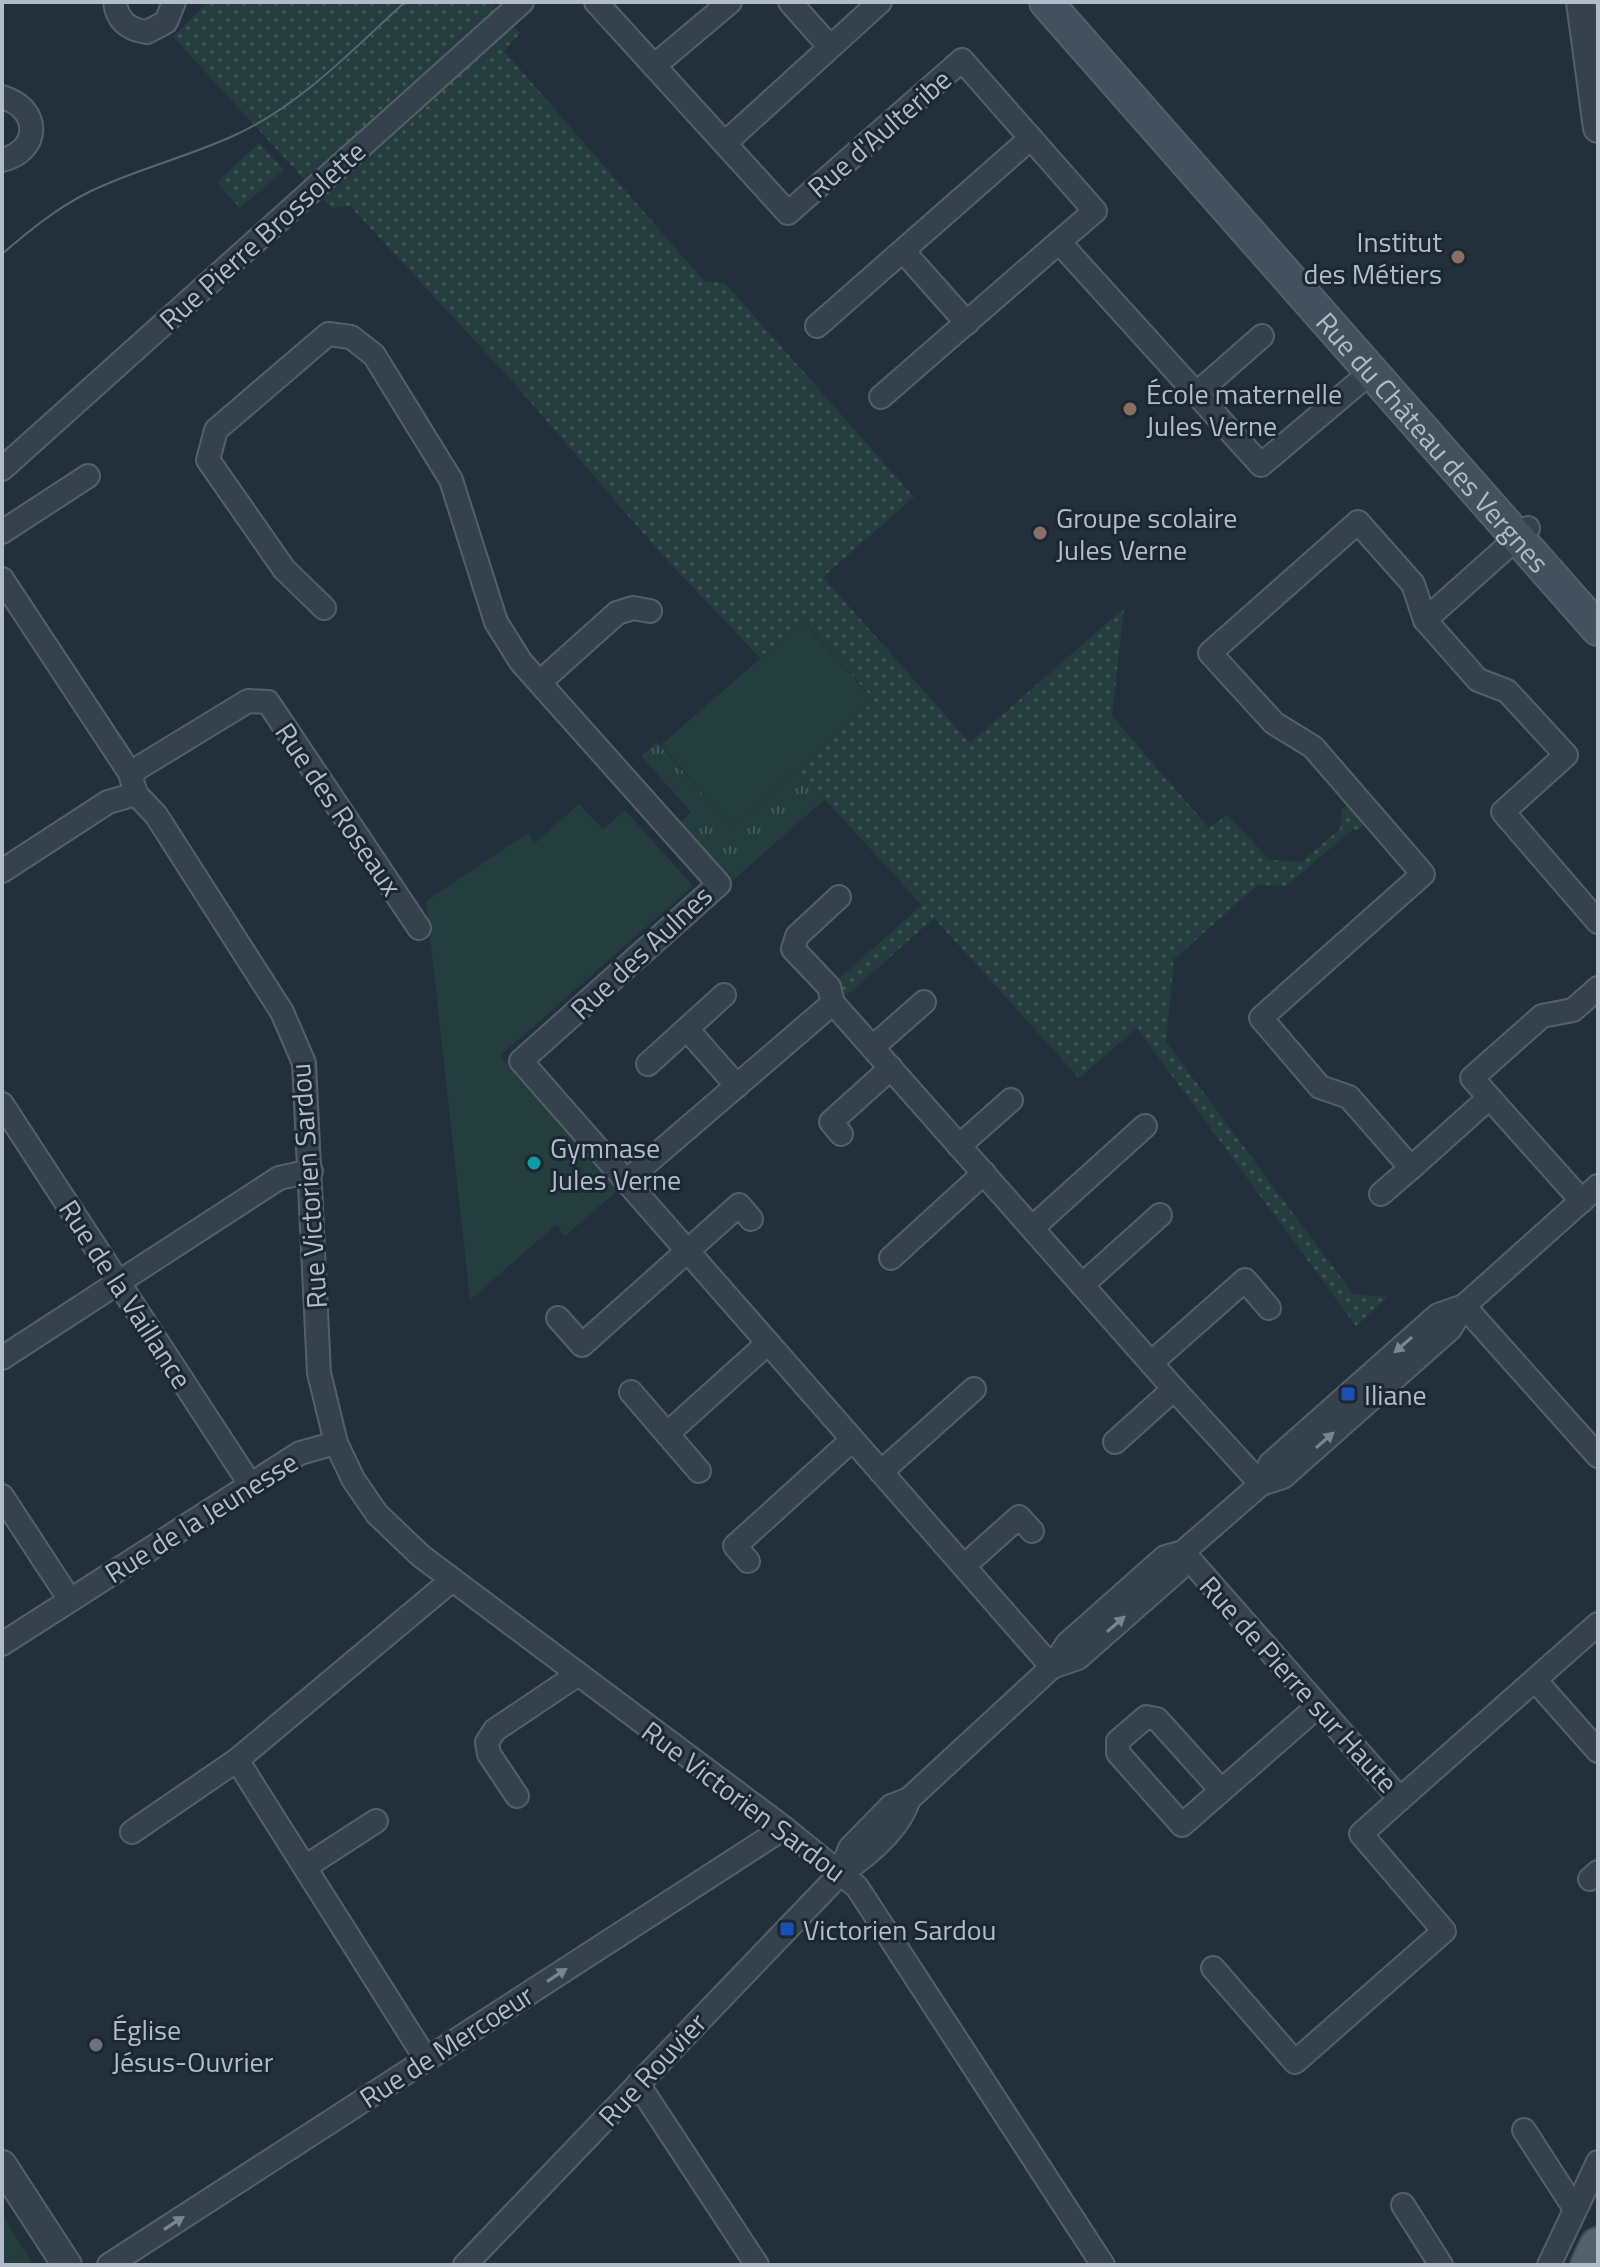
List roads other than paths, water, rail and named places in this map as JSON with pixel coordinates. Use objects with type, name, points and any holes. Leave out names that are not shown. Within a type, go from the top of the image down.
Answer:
[{"type":"main road","name":"Rue du Château des Vergnes","points":[[1046,2],[1372,371],[1523,532],[1598,605]]},
{"type":"main road","name":"Rue du Château des Vergnes","points":[[1065,2],[1523,532],[1598,629]]},
{"type":"main road","points":[[1589,2265],[1598,2246]]},
{"type":"street","points":[[115,2],[119,18],[126,26],[147,32],[166,22],[174,2]]},
{"type":"street","name":"Rue Pierre Brossolette","points":[[2,469],[522,2]]},
{"type":"street","name":"Rue d'Aulteribe","points":[[596,2],[788,213],[962,60],[1095,211],[881,397]]},
{"type":"street","points":[[654,66],[730,2]]},
{"type":"street","points":[[790,2],[830,47]]},
{"type":"street","points":[[725,143],[880,2]]},
{"type":"street","points":[[1581,2],[1598,128]]},
{"type":"street","points":[[2,97],[15,101],[25,109],[31,122],[30,139],[20,154],[2,160]]},
{"type":"street","points":[[817,326],[1031,138]]},
{"type":"street","points":[[1059,242],[1261,465],[1372,371]]},
{"type":"street","points":[[903,251],[967,323]]},
{"type":"street","name":"Rue des Aulnes","points":[[324,608],[284,569],[208,460],[216,430],[328,334],[351,337],[374,355],[451,480],[496,622],[521,662],[719,884],[521,1061],[626,1181]]},
{"type":"street","points":[[1196,394],[1262,336]]},
{"type":"street","points":[[2,532],[88,476]]},
{"type":"street","points":[[1411,1168],[1349,1097],[1320,1087],[1261,1018],[1423,874],[1313,747],[1274,723],[1210,653],[1358,522],[1413,584],[1425,620],[1478,680],[1507,691],[1566,755],[1503,812],[1598,922]]},
{"type":"street","points":[[1425,620],[1523,532]]},
{"type":"street","name":"Rue Victorien Sardou","points":[[2,579],[282,1012],[304,1063],[319,1373],[336,1443],[353,1479],[377,1514],[421,1556],[784,1828],[857,1887],[1103,2265]]},
{"type":"street","points":[[540,682],[617,613],[633,608],[650,611]]},
{"type":"street","name":"Rue des Roseaux","points":[[133,784],[248,701],[268,702],[419,928]]},
{"type":"street","points":[[2,871],[133,784]]},
{"type":"street","points":[[839,897],[797,936],[793,949],[829,987],[833,1003],[1261,1484]]},
{"type":"street","points":[[833,1003],[626,1181],[1052,1667],[1067,1644],[1165,1557],[1183,1552],[1261,1484],[1283,1477],[1450,1329],[1464,1306],[1590,1194],[1472,1078],[1542,1016],[1573,1010],[1598,988]]},
{"type":"street","points":[[648,1064],[724,995]]},
{"type":"street","points":[[873,1047],[924,1002]]},
{"type":"street","points":[[687,1029],[737,1086]]},
{"type":"street","points":[[841,1134],[831,1122],[891,1068]]},
{"type":"street","points":[[1381,1194],[1489,1098]]},
{"type":"street","points":[[959,1146],[1011,1100]]},
{"type":"street","name":"Rue de la Vaillance","points":[[2,1104],[250,1484]]},
{"type":"street","points":[[1032,1228],[1145,1126]]},
{"type":"street","points":[[2,1358],[279,1178],[311,1171]]},
{"type":"street","points":[[891,1258],[984,1173]]},
{"type":"street","points":[[558,1318],[582,1345],[739,1205],[751,1219]]},
{"type":"street","points":[[1082,1285],[1160,1215]]},
{"type":"street","points":[[1151,1363],[1245,1280],[1269,1308]]},
{"type":"street","points":[[1464,1306],[1598,1456]]},
{"type":"street","points":[[667,1434],[768,1343]]},
{"type":"street","points":[[881,1472],[974,1389]]},
{"type":"street","points":[[1115,1442],[1174,1389]]},
{"type":"street","points":[[631,1392],[699,1471]]},
{"type":"street","points":[[748,1561],[735,1546],[852,1440]]},
{"type":"street","name":"Rue de la Jeunesse","points":[[2,1644],[300,1453],[336,1443]]},
{"type":"street","points":[[2,1496],[70,1600]]},
{"type":"street","points":[[964,1566],[1019,1517],[1032,1531]]},
{"type":"street","name":"Rue de Pierre sur Haute","points":[[1183,1552],[1400,1799],[1598,1624]]},
{"type":"street","points":[[132,1832],[237,1760],[452,1580]]},
{"type":"street","name":"Rue Rouvier","points":[[465,2265],[840,1874],[850,1848],[891,1806],[909,1799],[1052,1667]]},
{"type":"street","points":[[517,1796],[489,1754],[487,1742],[495,1730],[577,1675]]},
{"type":"street","points":[[1535,1680],[1598,1751]]},
{"type":"street","points":[[1221,1790],[1157,1719],[1146,1717],[1118,1741],[1118,1753],[1182,1825],[1317,1707]]},
{"type":"street","points":[[237,1760],[426,2059]]},
{"type":"street","points":[[1213,1968],[1295,2062],[1444,1931],[1361,1834],[1400,1799]]},
{"type":"street","points":[[305,1867],[376,1821]]},
{"type":"street","name":"Rue de Mercoeur","points":[[109,2265],[784,1828]]},
{"type":"street","points":[[638,2084],[757,2265]]},
{"type":"street","points":[[1524,2130],[1575,2209]]},
{"type":"street","points":[[1549,2265],[1598,2162]]},
{"type":"street","points":[[2,2165],[67,2265]]},
{"type":"street","points":[[1403,2205],[1441,2265]]},
{"type":"tram line","points":[[2,254],[79,197],[233,136],[281,109],[324,76],[405,2]]},
{"type":"place","name":"Institut des Métiers","points":[[1458,257]]},
{"type":"place","name":"École maternelle Jules Verne","points":[[1130,409]]},
{"type":"place","name":"Groupe scolaire Jules Verne","points":[[1040,533]]},
{"type":"place","name":"Gymnase Jules Verne","points":[[534,1163]]},
{"type":"place","name":"Iliane","points":[[1348,1394]]},
{"type":"place","name":"Victorien Sardou","points":[[787,1929]]},
{"type":"place","name":"Église Jésus-Ouvrier","points":[[96,2045]]}]
